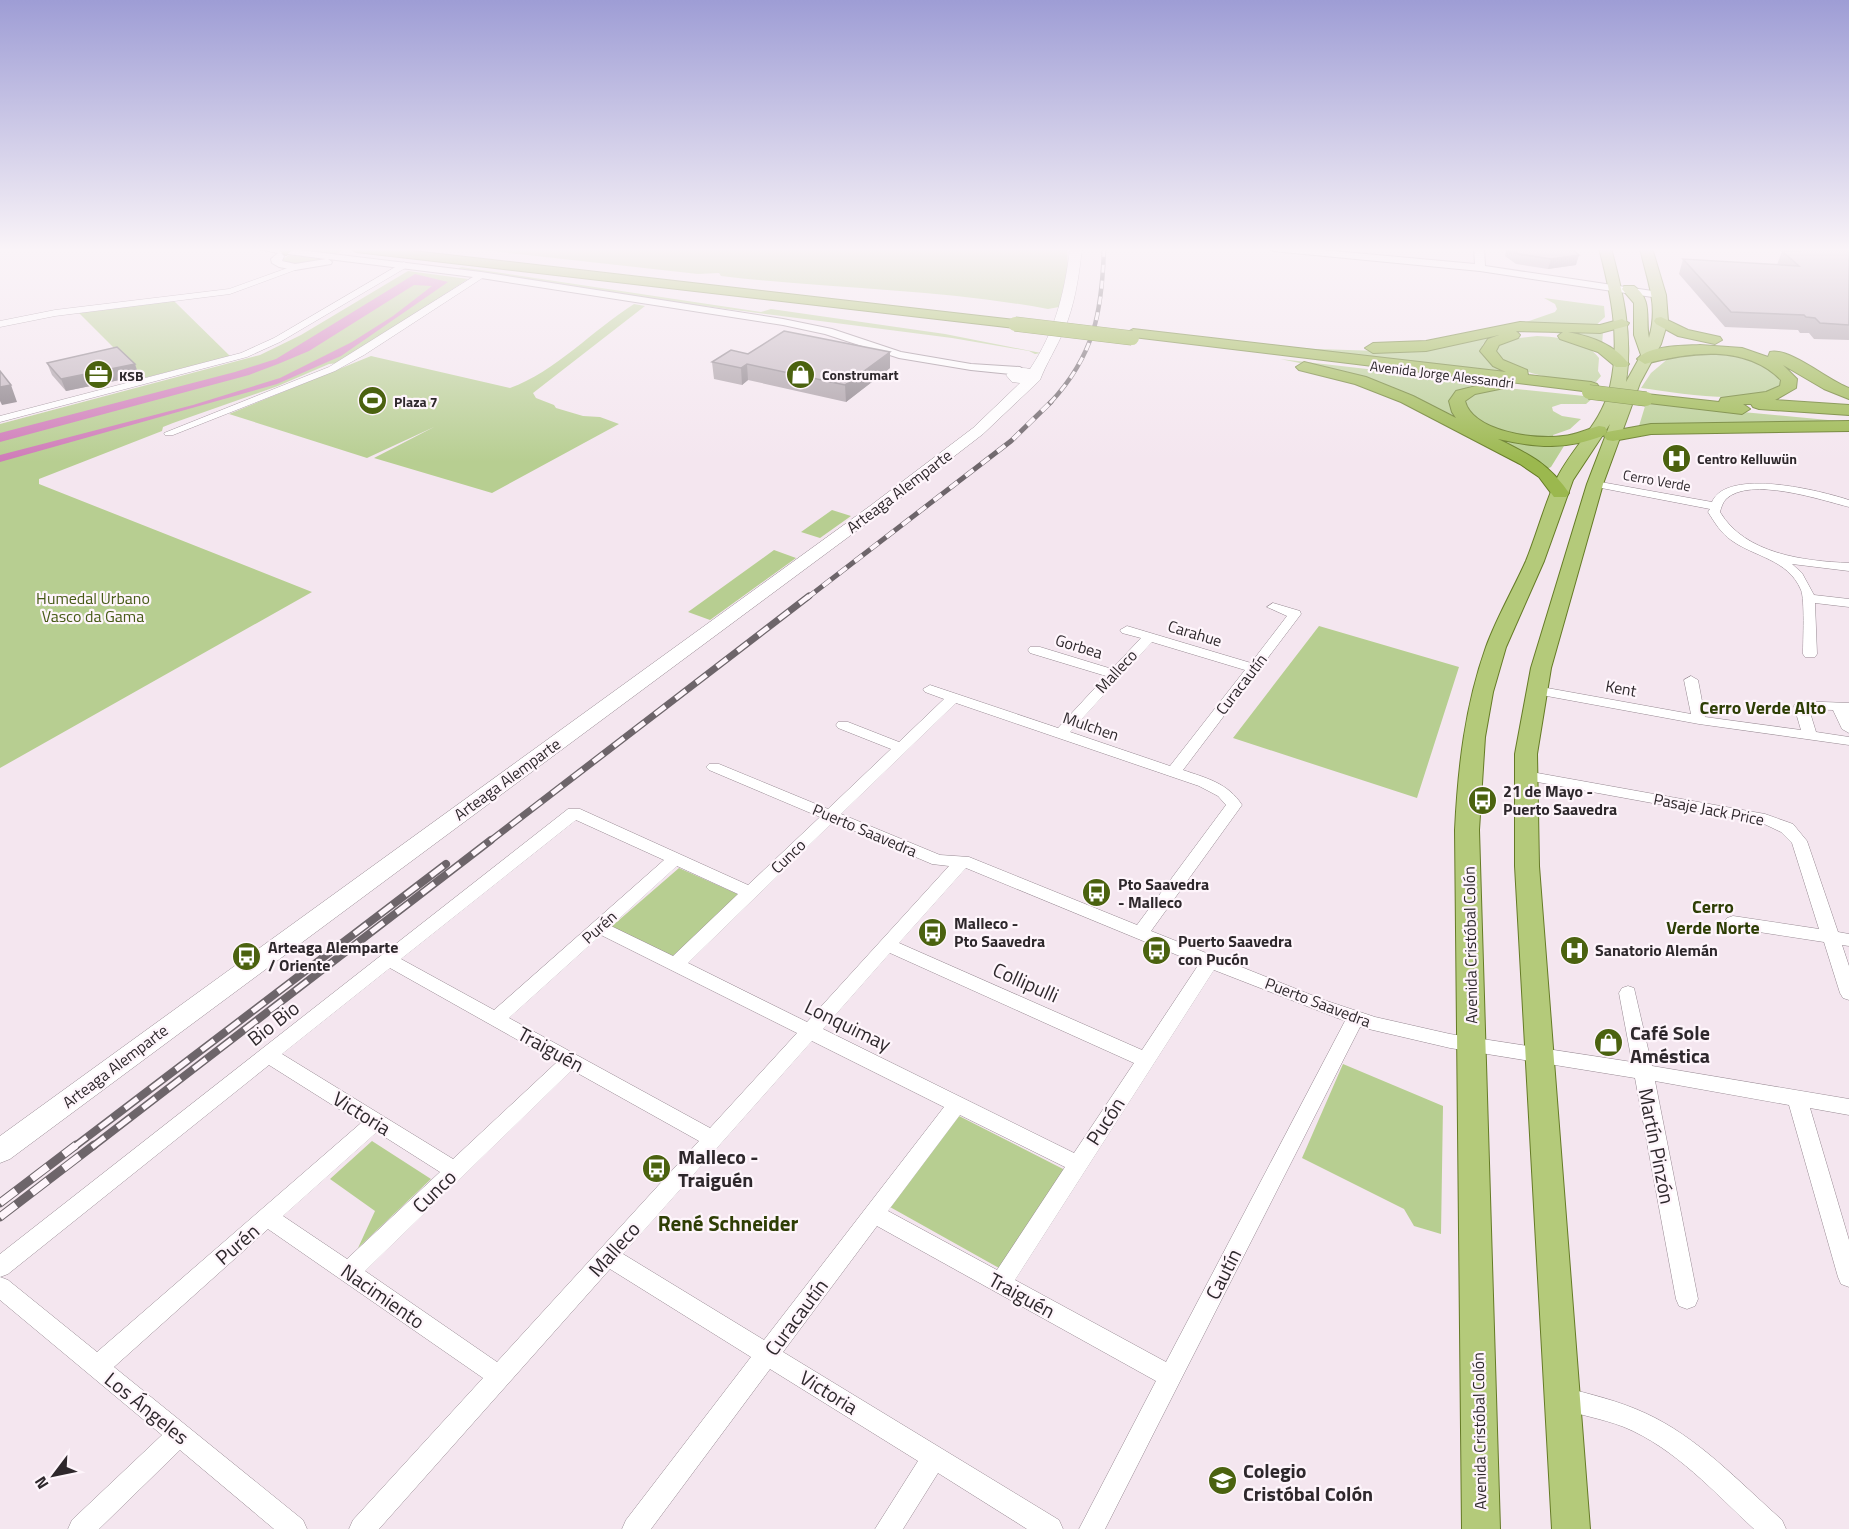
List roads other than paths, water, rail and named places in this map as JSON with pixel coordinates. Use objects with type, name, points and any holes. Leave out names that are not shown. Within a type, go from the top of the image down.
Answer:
[{"type":"highway","name":"Avenida Jorge Alessandri","points":[[993,319],[1520,384],[1590,389],[1849,416]]},
{"type":"highway","points":[[1661,321],[1683,333],[1778,357],[1800,367],[1823,383],[1849,394]]},
{"type":"highway","points":[[1213,345],[1401,348],[1436,344],[1520,326],[1595,329],[1622,323]]},
{"type":"highway","points":[[1555,382],[1521,373],[1498,363],[1489,354],[1490,345],[1497,340],[1518,334],[1561,336],[1602,348],[1617,358],[1621,364]]},
{"type":"highway","name":"Avenida Jorge Alessandri","points":[[1213,345],[1555,382],[1590,389]]},
{"type":"highway","points":[[1213,345],[1340,375],[1396,394],[1526,460],[1545,474],[1560,493]]},
{"type":"highway","points":[[1646,357],[1678,350],[1726,351],[1763,361],[1783,372],[1789,379],[1788,388],[1775,396],[1727,401]]},
{"type":"highway","points":[[1520,384],[1471,390],[1459,397],[1457,409],[1465,418],[1479,426],[1507,436],[1528,440],[1564,441],[1651,429],[1849,426]]},
{"type":"highway","name":"Avenida Jorge Alessandri","points":[[1647,396],[1849,410]]},
{"type":"main road","name":"Arteaga Alemparte","points":[[0,1151],[963,443],[1009,401],[1023,375],[1044,360],[1058,336],[1063,319]]},
{"type":"main road","points":[[1621,399],[1624,338],[1622,319]]},
{"type":"main road","points":[[1641,319],[1641,336],[1646,357]]},
{"type":"main road","points":[[1621,399],[1646,357],[1661,321]]},
{"type":"main road","name":"Avenida Cristóbal Colón","points":[[1571,1529],[1527,866],[1526,776],[1528,743],[1536,690],[1595,484],[1606,434],[1621,399]]},
{"type":"main road","name":"Avenida Cristóbal Colón","points":[[1481,1529],[1467,830],[1473,736],[1484,684],[1497,646],[1540,548],[1560,493],[1577,459],[1606,434]]},
{"type":"street","points":[[0,324],[24,319]]},
{"type":"street","points":[[0,419],[244,356],[312,319]]},
{"type":"street","points":[[169,433],[332,369],[413,319]]},
{"type":"street","points":[[762,319],[810,327],[899,355],[1023,375]]},
{"type":"street","name":"Cerro Verde","points":[[1595,484],[1714,506]]},
{"type":"street","points":[[1849,504],[1811,492],[1766,487],[1731,492],[1723,496],[1714,506],[1716,518],[1727,531],[1747,543],[1773,554],[1814,564],[1849,567]]},
{"type":"street","points":[[1773,554],[1803,582],[1809,598],[1810,654]]},
{"type":"street","points":[[1809,598],[1849,603]]},
{"type":"street","name":"Curacautín","points":[[1173,773],[1295,615],[1273,607]]},
{"type":"street","name":"Carahue","points":[[1127,630],[1254,668]]},
{"type":"street","name":"Malleco","points":[[1060,734],[1149,637]]},
{"type":"street","name":"Gorbea","points":[[1035,650],[1113,674]]},
{"type":"street","points":[[1691,680],[1699,720]]},
{"type":"street","name":"Mulchen","points":[[930,689],[1215,787],[1230,797],[1234,805],[1141,932]]},
{"type":"street","name":"Kent","points":[[1536,690],[1699,720],[1849,741]]},
{"type":"street","name":"Cunco","points":[[675,965],[954,697]]},
{"type":"street","points":[[1810,736],[1802,704],[1844,707],[1849,729]]},
{"type":"street","points":[[843,725],[901,748]]},
{"type":"street","name":"Puerto Saavedra","points":[[714,767],[938,860],[963,861],[1355,1019],[1417,1035],[1472,1045],[1539,1054],[1849,1107]]},
{"type":"street","name":"Pasaje Jack Price","points":[[1526,776],[1765,819],[1780,824],[1792,832],[1799,841],[1849,993]]},
{"type":"street","name":"Bio Bio","points":[[0,1267],[574,813],[675,859]]},
{"type":"street","points":[[675,859],[750,892]]},
{"type":"street","name":"Purén","points":[[496,1019],[675,859]]},
{"type":"street","name":"Malleco","points":[[362,1529],[963,861]]},
{"type":"street","points":[[1732,922],[1849,940]]},
{"type":"street","name":"Lonquimay","points":[[599,927],[1078,1164]]},
{"type":"street","name":"Collipulli","points":[[888,945],[1145,1060]]},
{"type":"street","name":"Traiguén","points":[[389,960],[713,1139]]},
{"type":"street","name":"Pucón","points":[[1000,1284],[1211,960]]},
{"type":"street","name":"Martín Pinzón","points":[[1628,993],[1641,1071],[1687,1299]]},
{"type":"street","name":"Cautín","points":[[1092,1529],[1355,1019]]},
{"type":"street","name":"Victoria","points":[[268,1055],[455,1171]]},
{"type":"street","name":"Cunco","points":[[349,1272],[571,1060]]},
{"type":"street","points":[[1797,1098],[1849,1277]]},
{"type":"street","name":"Curacautín","points":[[635,1529],[957,1104]]},
{"type":"street","name":"Purén","points":[[97,1367],[376,1121]]},
{"type":"street","name":"Traiguén","points":[[873,1214],[1170,1377]]},
{"type":"street","name":"Nacimiento","points":[[268,1217],[499,1376]]},
{"type":"street","name":"Victoria","points":[[608,1256],[1050,1529]]},
{"type":"street","name":"Los Ángeles","points":[[0,1287],[294,1529]]},
{"type":"street","points":[[1562,1398],[1629,1417],[1647,1426],[1686,1454],[1773,1529]]},
{"type":"street","points":[[81,1529],[179,1435]]},
{"type":"street","points":[[888,1529],[934,1457]]},
{"type":"railway","points":[[1050,403],[1077,367],[1096,319]]},
{"type":"railway","points":[[807,598],[1011,441],[1050,403]]},
{"type":"railway","points":[[490,841],[809,596]]},
{"type":"railway","points":[[92,1147],[491,840]]},
{"type":"railway","points":[[74,1147],[446,864]]},
{"type":"railway","points":[[0,1203],[76,1145]]},
{"type":"railway","points":[[0,1217],[94,1145]]},
{"type":"place","name":"Construmart","points":[[801,374]]},
{"type":"place","name":"KSB","points":[[98,375]]},
{"type":"place","name":"Plaza 7","points":[[373,401]]},
{"type":"place","name":"Centro Kelluwün","points":[[1676,458]]},
{"type":"place","name":"21 de Mayo - Puerto Saavedra","points":[[1482,800]]},
{"type":"place","name":"Pto Saavedra - Malleco","points":[[1097,893]]},
{"type":"place","name":"Malleco - Pto Saavedra","points":[[933,932]]},
{"type":"place","name":"Puerto Saavedra con Pucón","points":[[1157,950]]},
{"type":"place","name":"Sanatorio Alemán","points":[[1574,950]]},
{"type":"place","name":"Arteaga Alemparte / Oriente","points":[[247,956]]},
{"type":"place","name":"Café Sole Améstica","points":[[1609,1043]]},
{"type":"place","name":"Malleco - Traiguén","points":[[657,1168]]},
{"type":"place","name":"Colegio Cristóbal Colón","points":[[1222,1481]]},
{"type":"district","name":"Cerro Verde Alto","points":[[1763,707]]},
{"type":"district","name":"Cerro Verde Norte","points":[[1713,916]]},
{"type":"district","name":"René Schneider","points":[[728,1223]]},
{"type":"park label","name":"Humedal Urbano Vasco da Gama","points":[[93,607]]}]
